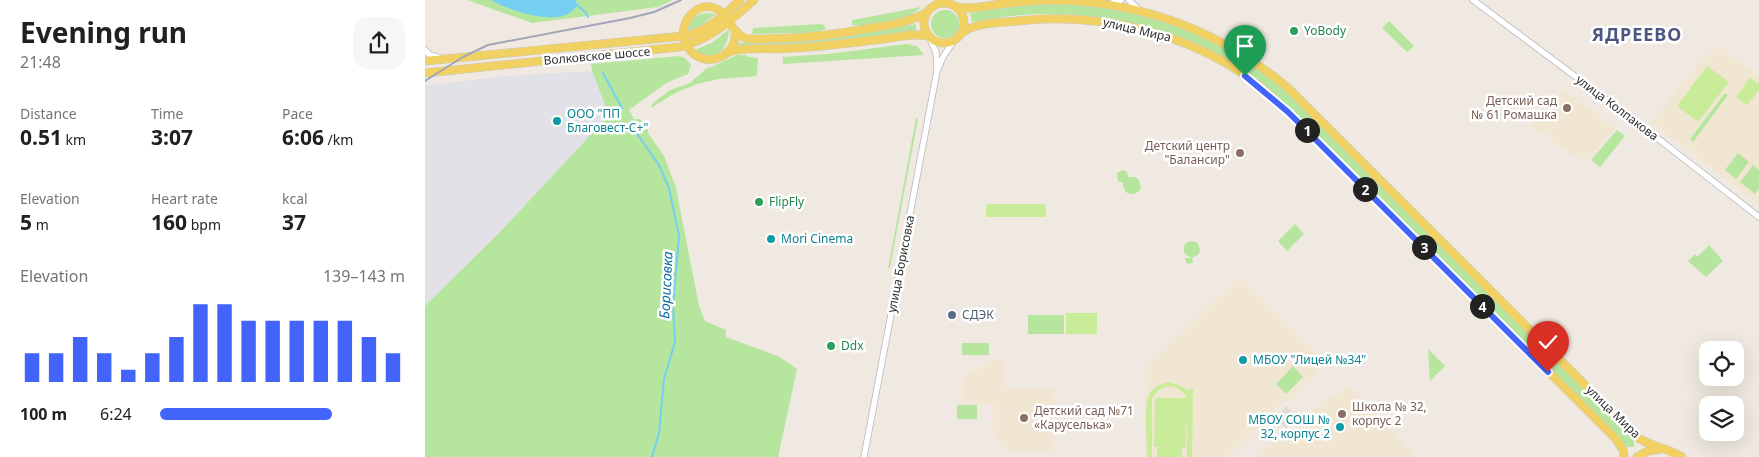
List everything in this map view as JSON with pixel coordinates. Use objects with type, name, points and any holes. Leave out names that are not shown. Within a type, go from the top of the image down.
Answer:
[{"type":"main road","name":"Волковское шоссе","points":[[425,73],[643,52],[687,45],[705,38],[726,18],[740,0]]},
{"type":"main road","name":"Волковское шоссе","points":[[425,61],[684,36],[701,31],[754,0]]},
{"type":"main road","name":"улица Мира","points":[[956,7],[970,8],[1018,2],[1057,0],[1109,4],[1153,13],[1195,28],[1227,44],[1258,64],[1288,88],[1637,437],[1643,442],[1662,450],[1674,452],[1682,457]]},
{"type":"main road","points":[[940,3],[951,3],[956,7],[963,18],[964,24],[962,33],[953,42],[939,43],[922,35],[901,36],[829,46],[740,50],[726,53],[713,59],[694,55],[687,45],[684,36],[685,23],[690,16],[696,10],[705,8],[714,8],[726,18],[735,30],[742,37],[755,39],[806,38],[841,34],[909,20],[926,13],[932,6],[940,3]]},
{"type":"main road","points":[[926,13],[924,25],[929,38]]},
{"type":"main road","name":"улица Мира","points":[[962,33],[974,27],[1025,20],[1065,19],[1101,21],[1151,31],[1176,40],[1205,52],[1245,76],[1294,118],[1616,439],[1623,450],[1624,457]]},
{"type":"main road","points":[[726,53],[734,42],[735,30]]},
{"type":"main road","name":"улица Мира","points":[[1637,457],[1648,451],[1662,450]]},
{"type":"street","points":[[1109,4],[1121,0]]},
{"type":"street","points":[[1129,0],[1138,10]]},
{"type":"street","name":"улица Колпакова","points":[[1473,0],[1643,127],[1759,217]]},
{"type":"street","name":"улица Борисовка","points":[[929,38],[936,52],[937,71]]},
{"type":"street","name":"улица Борисовка","points":[[864,457],[937,71],[943,57],[953,42]]},
{"type":"street","points":[[425,50],[429,55],[443,59]]},
{"type":"shaded area","points":[[1717,45],[1759,76],[1759,204],[1651,122],[1697,66]]},
{"type":"shaded area","points":[[592,71],[609,115],[501,231],[425,306],[425,86],[504,76]]},
{"type":"shaded area","name":"Детский сад № 61 Ромашка","points":[[1564,90],[1615,128],[1589,160],[1583,155],[1579,160],[1548,137],[1551,133],[1548,129],[1543,135],[1529,125]]},
{"type":"shaded area","points":[[1240,276],[1315,352],[1315,377],[1290,402],[1286,399],[1228,457],[1145,457],[1145,368]]},
{"type":"shaded area","name":"Детский сад №71 «Каруселька»","points":[[991,360],[1004,360],[1004,388],[1054,388],[1054,450],[1004,450],[993,433],[993,404],[962,403],[962,379]]},
{"type":"shaded area","name":"Школа № 32, корпус 2","points":[[1349,387],[1416,457],[1256,457],[1285,430],[1289,434],[1324,401]]},
{"type":"shaded area","points":[[1287,406],[1298,418],[1286,429],[1275,417]]},
{"type":"green space","points":[[467,0],[491,0],[561,16],[577,5],[576,0],[673,0],[658,7],[532,23]]},
{"type":"green space","points":[[1048,4],[1097,7],[1168,22],[1214,41],[1260,71],[1300,105],[1634,440],[1634,447],[1627,447],[1620,441],[1292,111],[1264,85],[1239,68],[1186,40],[1129,22],[1070,14],[1040,14],[972,22],[970,13]]},
{"type":"green space","points":[[921,7],[907,17],[888,23],[852,25],[852,20]]},
{"type":"green space","points":[[945,10],[955,14],[959,24],[955,34],[945,38],[935,34],[931,24],[935,14]]},
{"type":"green space","points":[[706,13],[716,14],[702,25],[687,31],[693,18]]},
{"type":"green space","points":[[1389,21],[1414,46],[1407,52],[1382,28]]},
{"type":"green space","points":[[821,24],[826,29],[814,33],[752,34],[753,28]]},
{"type":"green space","points":[[916,24],[916,31],[818,43],[736,45],[737,43],[833,38]]},
{"type":"green space","points":[[729,29],[726,43],[719,53],[708,56],[695,50],[713,42]]},
{"type":"green space","points":[[906,44],[917,46],[924,55],[783,64],[783,57],[828,54]]},
{"type":"green space","points":[[737,55],[758,58],[757,76],[719,79],[697,84],[675,93],[651,108],[652,104],[670,90],[690,83],[708,67]]},
{"type":"green space","points":[[679,56],[685,58],[691,65],[688,74],[666,83],[629,110],[634,119],[640,119],[648,129],[648,133],[664,156],[676,188],[699,306],[705,321],[726,330],[726,337],[780,357],[797,369],[778,457],[425,457],[425,306],[501,231],[609,115],[591,64]]},
{"type":"green space","points":[[1707,66],[1729,82],[1698,122],[1677,106]]},
{"type":"green space","points":[[1750,77],[1759,84],[1759,90],[1747,105],[1736,97]]},
{"type":"green space","points":[[1725,93],[1728,95],[1693,142],[1690,139]]},
{"type":"green space","points":[[916,118],[918,119],[890,267],[888,269]]},
{"type":"green space","points":[[1617,130],[1625,136],[1600,167],[1591,160]]},
{"type":"green space","points":[[1738,153],[1749,162],[1736,179],[1725,170]]},
{"type":"green space","points":[[1753,165],[1759,170],[1759,188],[1755,194],[1740,182]]},
{"type":"green space","points":[[1123,170],[1127,172],[1128,177],[1135,177],[1139,180],[1141,188],[1135,193],[1129,194],[1126,192],[1123,182],[1119,182],[1117,173]]},
{"type":"green space","points":[[986,204],[1046,204],[1046,217],[986,217]]},
{"type":"green space","points":[[1295,224],[1304,234],[1287,251],[1278,241]]},
{"type":"green space","points":[[1190,241],[1197,242],[1200,249],[1199,254],[1192,258],[1193,262],[1190,264],[1186,263],[1185,258],[1191,258],[1185,254],[1184,248],[1185,244]]},
{"type":"green space","points":[[1709,245],[1723,261],[1706,277],[1688,261],[1695,254],[1697,257]]},
{"type":"green space","points":[[1066,313],[1097,313],[1097,334],[1066,334]]},
{"type":"green space","points":[[1028,315],[1064,315],[1064,334],[1028,334]]},
{"type":"green space","points":[[962,343],[989,343],[989,355],[962,355]]},
{"type":"green space","points":[[1428,349],[1445,366],[1430,381]]},
{"type":"green space","points":[[1293,366],[1303,377],[1286,394],[1276,384]]},
{"type":"green space","points":[[1169,382],[1181,386],[1188,391],[1188,389],[1193,389],[1192,457],[1187,457],[1187,399],[1186,447],[1182,448],[1182,457],[1157,457],[1157,448],[1168,448],[1154,447],[1155,398],[1187,398],[1179,389],[1169,386],[1159,390],[1152,399],[1152,457],[1147,457],[1146,418],[1148,398],[1156,387]]},
{"type":"green space","points":[[957,405],[977,405],[977,419],[957,419]]},
{"type":"water","points":[[491,0],[576,0],[577,5],[571,12],[561,16],[549,17],[523,13]]},
{"type":"waterway","name":"Борисовка","points":[[576,4],[588,17]]},
{"type":"waterway","name":"Борисовка","points":[[603,73],[622,108]]},
{"type":"waterway","name":"Борисовка","points":[[630,124],[659,165],[669,188],[679,236],[673,306],[675,342],[664,379],[659,433],[652,457]]},
{"type":"railway","points":[[425,81],[463,57],[488,45],[630,18],[654,12],[681,0]]},
{"type":"place","name":"YoBody","points":[[1294,31]]},
{"type":"place","name":"Детский сад № 61 Ромашка","points":[[1567,108]]},
{"type":"place","name":"ООО \"ПП Благовест-С+\"","points":[[557,121]]},
{"type":"place","name":"Детский центр \"Балансир\"","points":[[1240,153]]},
{"type":"place","name":"FlipFly","points":[[759,202]]},
{"type":"place","name":"Mori Cinema","points":[[771,239]]},
{"type":"place","name":"СДЭК","points":[[952,315]]},
{"type":"place","name":"Ddx","points":[[831,346]]},
{"type":"place","name":"МБОУ \"Лицей №34\"","points":[[1243,360]]},
{"type":"place","name":"Школа № 32, корпус 2","points":[[1342,414]]},
{"type":"place","name":"Детский сад №71 «Каруселька»","points":[[1024,418]]},
{"type":"place","name":"МБОУ СОШ № 32, корпус 2","points":[[1340,427]]},
{"type":"district","name":"ЯДРЕЕВО","points":[[1637,35]]},
{"type":"route","points":[[1245,76],[1257,84],[1324,147],[1548,372]]}]
